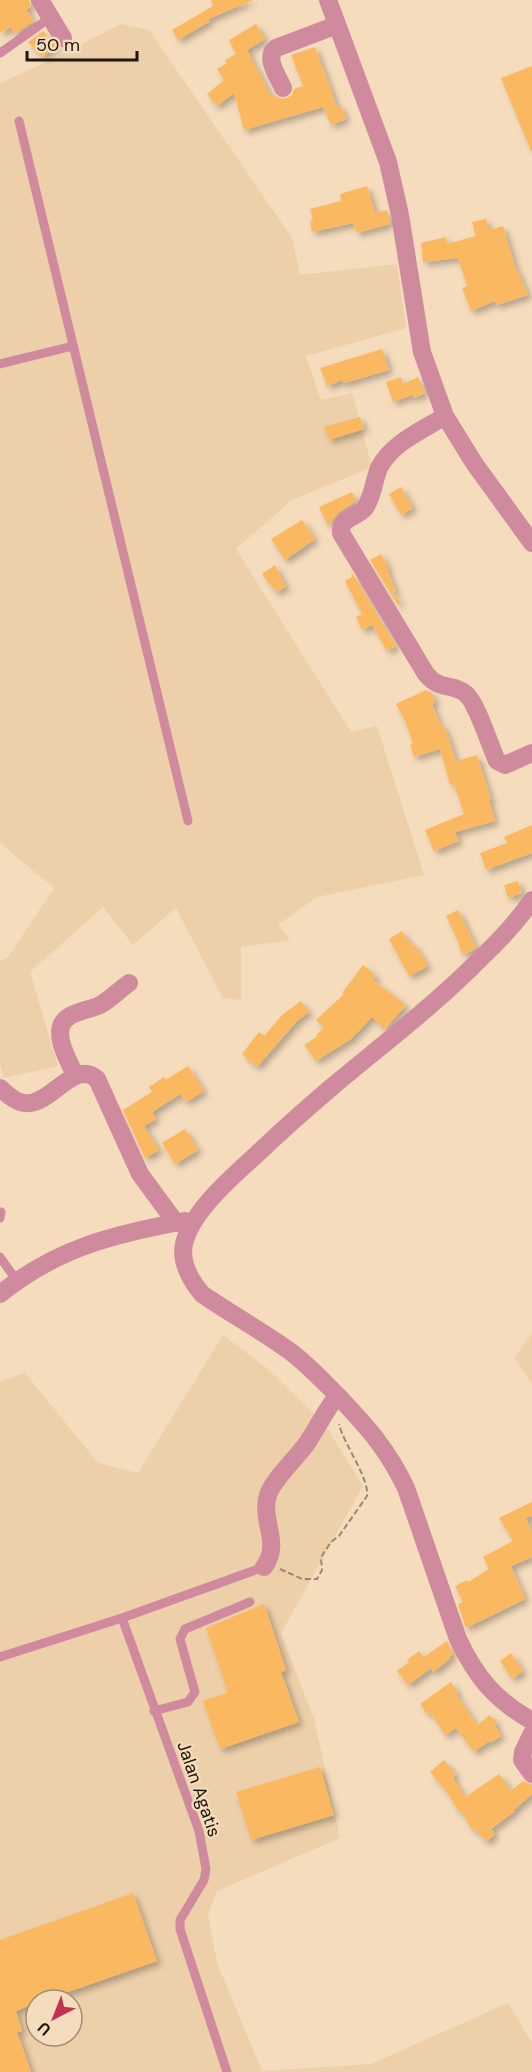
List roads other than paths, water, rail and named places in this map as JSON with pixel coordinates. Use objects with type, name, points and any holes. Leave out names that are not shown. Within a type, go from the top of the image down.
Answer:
[{"type":"street","points":[[40,0],[63,38]]},
{"type":"street","points":[[328,0],[388,162],[400,215],[422,352],[445,416],[474,463],[532,543]]},
{"type":"street","points":[[283,88],[269,58],[271,52],[276,48],[338,25]]},
{"type":"street","points":[[445,416],[392,450],[379,468],[367,505],[362,511],[344,521],[341,533],[426,674],[434,683],[459,689],[472,700],[497,761],[506,765],[532,753]]},
{"type":"street","points":[[532,900],[519,920],[426,1011],[333,1086],[271,1141],[212,1199],[196,1220],[184,1243],[183,1255],[194,1284],[202,1294],[291,1353],[312,1370],[363,1422],[395,1464],[406,1488],[458,1639],[468,1660],[494,1695],[532,1722]]},
{"type":"street","points":[[75,1075],[62,1045],[60,1030],[64,1020],[100,1005],[129,983]]},
{"type":"street","points":[[0,1088],[19,1102],[35,1102],[75,1075],[89,1073],[97,1079],[140,1174],[176,1223]]},
{"type":"street","points":[[0,1294],[56,1258],[94,1241],[134,1230],[196,1220]]},
{"type":"street","points":[[264,1567],[271,1558],[273,1549],[268,1524],[268,1495],[277,1480],[308,1442],[325,1411],[340,1398]]},
{"type":"street","points":[[532,1732],[522,1760],[532,1774]]},
{"type":"lane","points":[[0,52],[51,17]]},
{"type":"lane","points":[[19,121],[188,822]]},
{"type":"lane","points":[[0,364],[74,346]]},
{"type":"lane","points":[[0,1257],[17,1281]]},
{"type":"lane","points":[[0,1657],[122,1618],[264,1567]]},
{"type":"lane","points":[[154,1711],[188,1702],[195,1692],[180,1639],[185,1629],[250,1602]]},
{"type":"lane","name":"Jalan Agatis","points":[[122,1618],[199,1831],[206,1869],[204,1880],[180,1920],[180,1929],[227,2072]]}]
